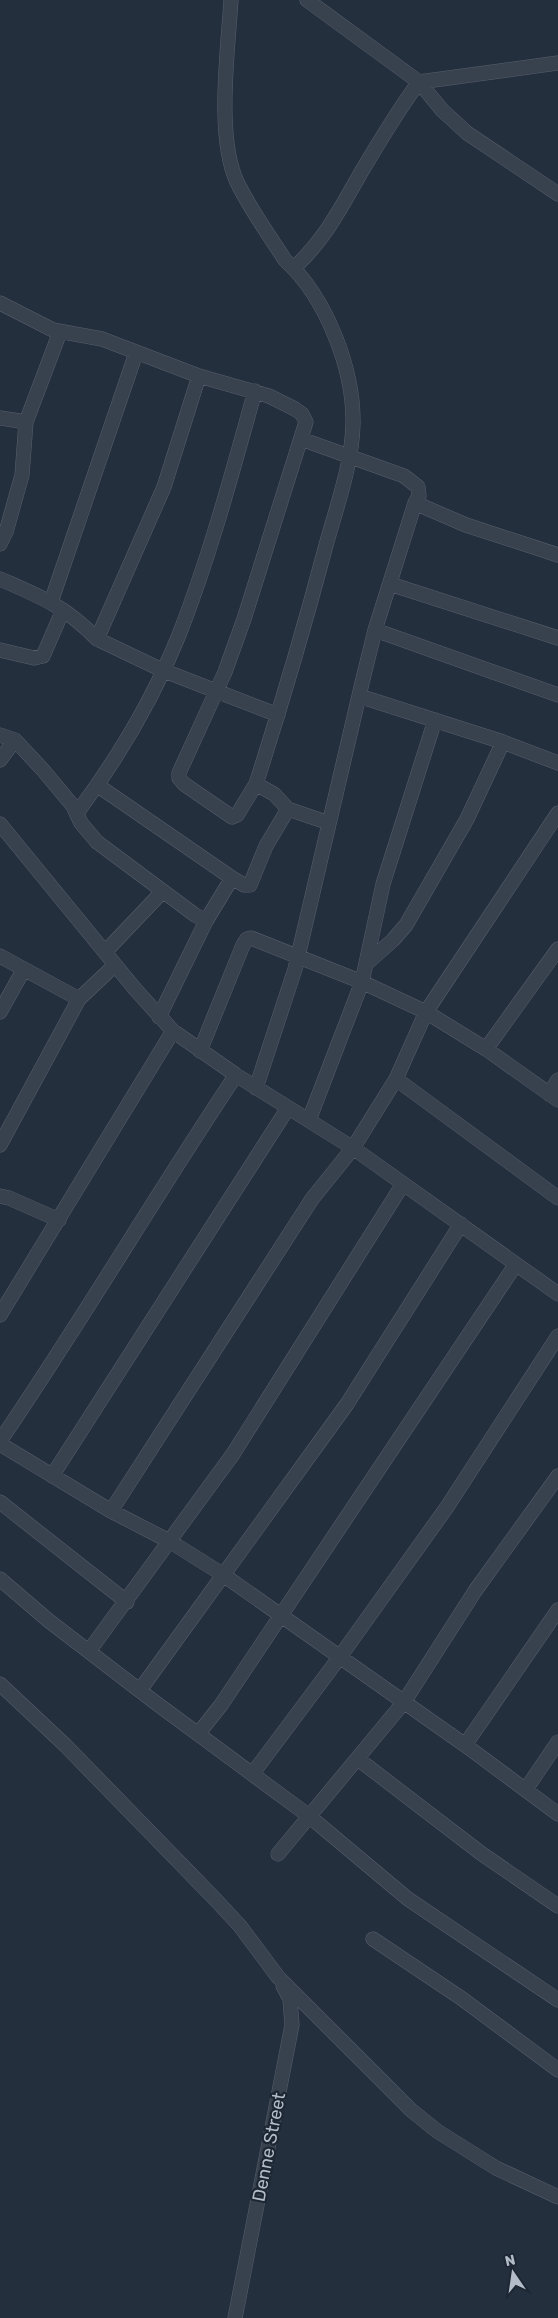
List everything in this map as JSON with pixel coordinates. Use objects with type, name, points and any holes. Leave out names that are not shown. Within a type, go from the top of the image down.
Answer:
[{"type":"street","points":[[0,303],[60,332],[102,339],[199,376],[278,399],[302,414],[306,422],[244,619],[216,691],[180,769],[179,778],[184,784],[211,804],[233,817],[241,810],[256,784],[278,715],[350,457],[353,423],[352,392],[334,332],[313,294],[294,268],[285,260],[236,181],[227,145],[226,110],[231,0]]},
{"type":"street","points":[[307,0],[419,82],[442,110],[466,133],[558,194]]},
{"type":"street","points":[[294,268],[308,255],[334,222],[385,131],[419,82],[558,63]]},
{"type":"street","points":[[0,544],[7,504],[22,475],[26,422],[60,332]]},
{"type":"street","points":[[51,602],[136,353]]},
{"type":"street","points":[[97,639],[164,487],[199,376]]},
{"type":"street","points":[[77,813],[114,758],[179,635],[212,539],[255,392]]},
{"type":"street","points":[[0,418],[26,422]]},
{"type":"street","points":[[256,1088],[293,977],[376,630],[419,491],[411,480],[395,472],[302,439]]},
{"type":"street","points":[[415,503],[466,525],[558,555]]},
{"type":"street","points":[[0,579],[51,602],[64,610],[97,639],[162,670],[278,715]]},
{"type":"street","points":[[390,584],[558,638]]},
{"type":"street","points":[[0,650],[34,658],[43,656],[64,610]]},
{"type":"street","points":[[376,630],[558,695]]},
{"type":"street","points":[[359,696],[503,742],[558,763]]},
{"type":"street","points":[[309,1120],[362,982],[383,884],[435,720]]},
{"type":"street","points":[[0,735],[15,740],[43,770],[97,842],[206,921]]},
{"type":"street","points":[[0,760],[15,740]]},
{"type":"street","points":[[367,963],[393,940],[406,925],[467,819],[503,742]]},
{"type":"street","points":[[256,784],[274,794],[288,809],[329,823]]},
{"type":"street","points":[[97,785],[244,885],[250,885],[266,846],[288,809]]},
{"type":"street","points":[[111,1511],[312,1199],[353,1148],[396,1079],[426,1012],[558,813]]},
{"type":"street","points":[[0,824],[159,1017],[173,1031],[236,1075],[353,1148],[558,1294]]},
{"type":"street","points":[[159,1017],[206,921],[232,878]]},
{"type":"street","points":[[105,952],[163,891]]},
{"type":"street","points":[[200,1051],[245,941],[249,938],[362,982],[426,1012],[486,1049],[553,1097],[558,1080]]},
{"type":"street","points":[[486,1049],[558,948]]},
{"type":"street","points":[[0,956],[79,999]]},
{"type":"street","points":[[0,1145],[5,1124],[79,999],[116,965]]},
{"type":"street","points":[[0,1012],[24,969]]},
{"type":"street","points":[[0,1315],[173,1031]]},
{"type":"street","points":[[236,1075],[124,1246],[64,1348],[0,1442],[52,1476],[111,1511],[171,1542],[222,1574],[279,1616],[526,1788],[558,1814]]},
{"type":"street","points":[[396,1079],[558,1198]]},
{"type":"street","points":[[52,1476],[288,1108]]},
{"type":"street","points":[[89,1652],[171,1542],[244,1438],[403,1184]]},
{"type":"street","points":[[0,1196],[10,1198],[59,1220]]},
{"type":"street","points":[[140,1690],[222,1574],[347,1404],[461,1224]]},
{"type":"street","points":[[198,1734],[221,1705],[516,1264]]},
{"type":"street","points":[[253,1773],[339,1658],[447,1507],[558,1336]]},
{"type":"street","points":[[278,1854],[404,1702],[475,1592],[558,1476]]},
{"type":"street","points":[[0,1502],[127,1602]]},
{"type":"street","points":[[0,1579],[89,1652],[309,1816],[408,1900],[558,2000]]},
{"type":"street","points":[[465,1745],[558,1610]]},
{"type":"street","points":[[0,1684],[65,1745],[214,1898],[240,1926],[278,1977],[389,2090],[437,2131],[496,2168],[558,2197]]},
{"type":"street","points":[[526,1788],[558,1742]]},
{"type":"street","points":[[358,1759],[482,1854],[558,1906]]},
{"type":"street","points":[[373,1939],[461,1998],[558,2070]]},
{"type":"street","name":"Denne Street","points":[[235,2318],[292,2025],[290,2000],[278,1977]]}]
